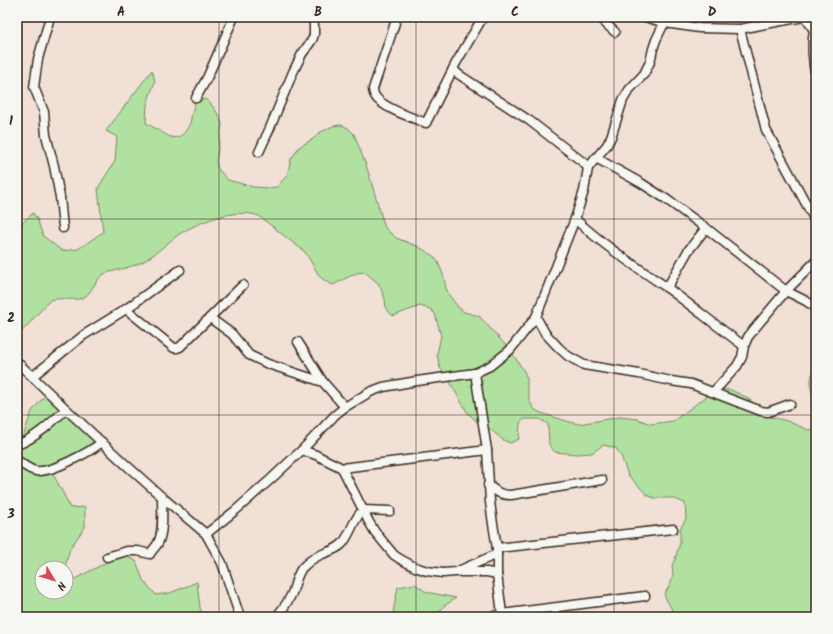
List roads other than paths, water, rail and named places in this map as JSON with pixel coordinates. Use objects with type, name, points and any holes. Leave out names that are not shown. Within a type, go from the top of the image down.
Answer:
[{"type":"street","points":[[50,17],[38,59],[34,87],[44,112],[46,135],[60,197],[63,228]]},
{"type":"street","points":[[196,98],[207,78],[234,17]]},
{"type":"street","points":[[259,152],[293,72],[314,35],[313,20],[310,17]]},
{"type":"street","points":[[397,17],[373,89],[374,95],[382,103],[400,113],[426,124],[456,63],[483,17]]},
{"type":"street","points":[[601,17],[615,32]]},
{"type":"street","points":[[645,17],[666,20],[699,28],[740,30],[804,17],[815,29],[812,39],[813,65],[816,79]]},
{"type":"street","points":[[206,534],[272,479],[335,415],[345,407],[370,392],[383,387],[475,373],[490,366],[510,350],[536,317],[575,219],[584,191],[588,168],[607,145],[623,100],[629,90],[644,74],[650,62],[656,40],[666,20]]},
{"type":"street","points":[[740,30],[766,130],[816,222]]},
{"type":"street","points":[[454,69],[458,74],[530,121],[584,163],[588,168]]},
{"type":"street","points":[[596,158],[642,183],[666,199],[706,228],[786,291],[816,308]]},
{"type":"street","points":[[575,219],[612,249],[744,346]]},
{"type":"street","points":[[667,288],[688,250],[706,228]]},
{"type":"street","points":[[712,392],[737,366],[742,357],[744,346],[748,337],[754,328],[786,291],[816,261]]},
{"type":"street","points":[[32,376],[84,335],[126,309],[180,270]]},
{"type":"street","points":[[126,309],[174,348],[177,348],[180,347],[243,286]]},
{"type":"street","points":[[536,317],[545,333],[559,348],[568,356],[584,365],[691,384],[760,411],[768,412],[790,404]]},
{"type":"street","points":[[210,318],[232,334],[249,355],[268,364],[323,382]]},
{"type":"street","points":[[298,342],[323,382],[345,407]]},
{"type":"street","points":[[17,362],[162,498],[206,534],[222,563],[240,617]]},
{"type":"street","points":[[475,373],[487,450],[488,485],[492,524],[497,551],[497,574],[502,614]]},
{"type":"street","points":[[17,445],[41,431],[66,409]]},
{"type":"street","points":[[17,460],[34,471],[41,471],[50,469],[78,457],[102,442]]},
{"type":"street","points":[[302,450],[342,468],[487,450]]},
{"type":"street","points":[[342,468],[369,522],[375,532],[394,555],[415,567],[427,571],[443,573],[487,572],[497,574]]},
{"type":"street","points":[[488,485],[502,495],[511,496],[602,480]]},
{"type":"street","points":[[107,557],[127,551],[138,551],[150,554],[158,544],[160,536],[162,521],[162,498]]},
{"type":"street","points":[[363,510],[390,510]]},
{"type":"street","points":[[276,617],[286,606],[302,568],[314,558],[341,545],[355,520],[363,510]]},
{"type":"street","points":[[456,572],[497,551],[673,529]]},
{"type":"street","points":[[489,617],[502,614],[645,596]]},
{"type":"street","points":[[554,608],[556,617]]}]
